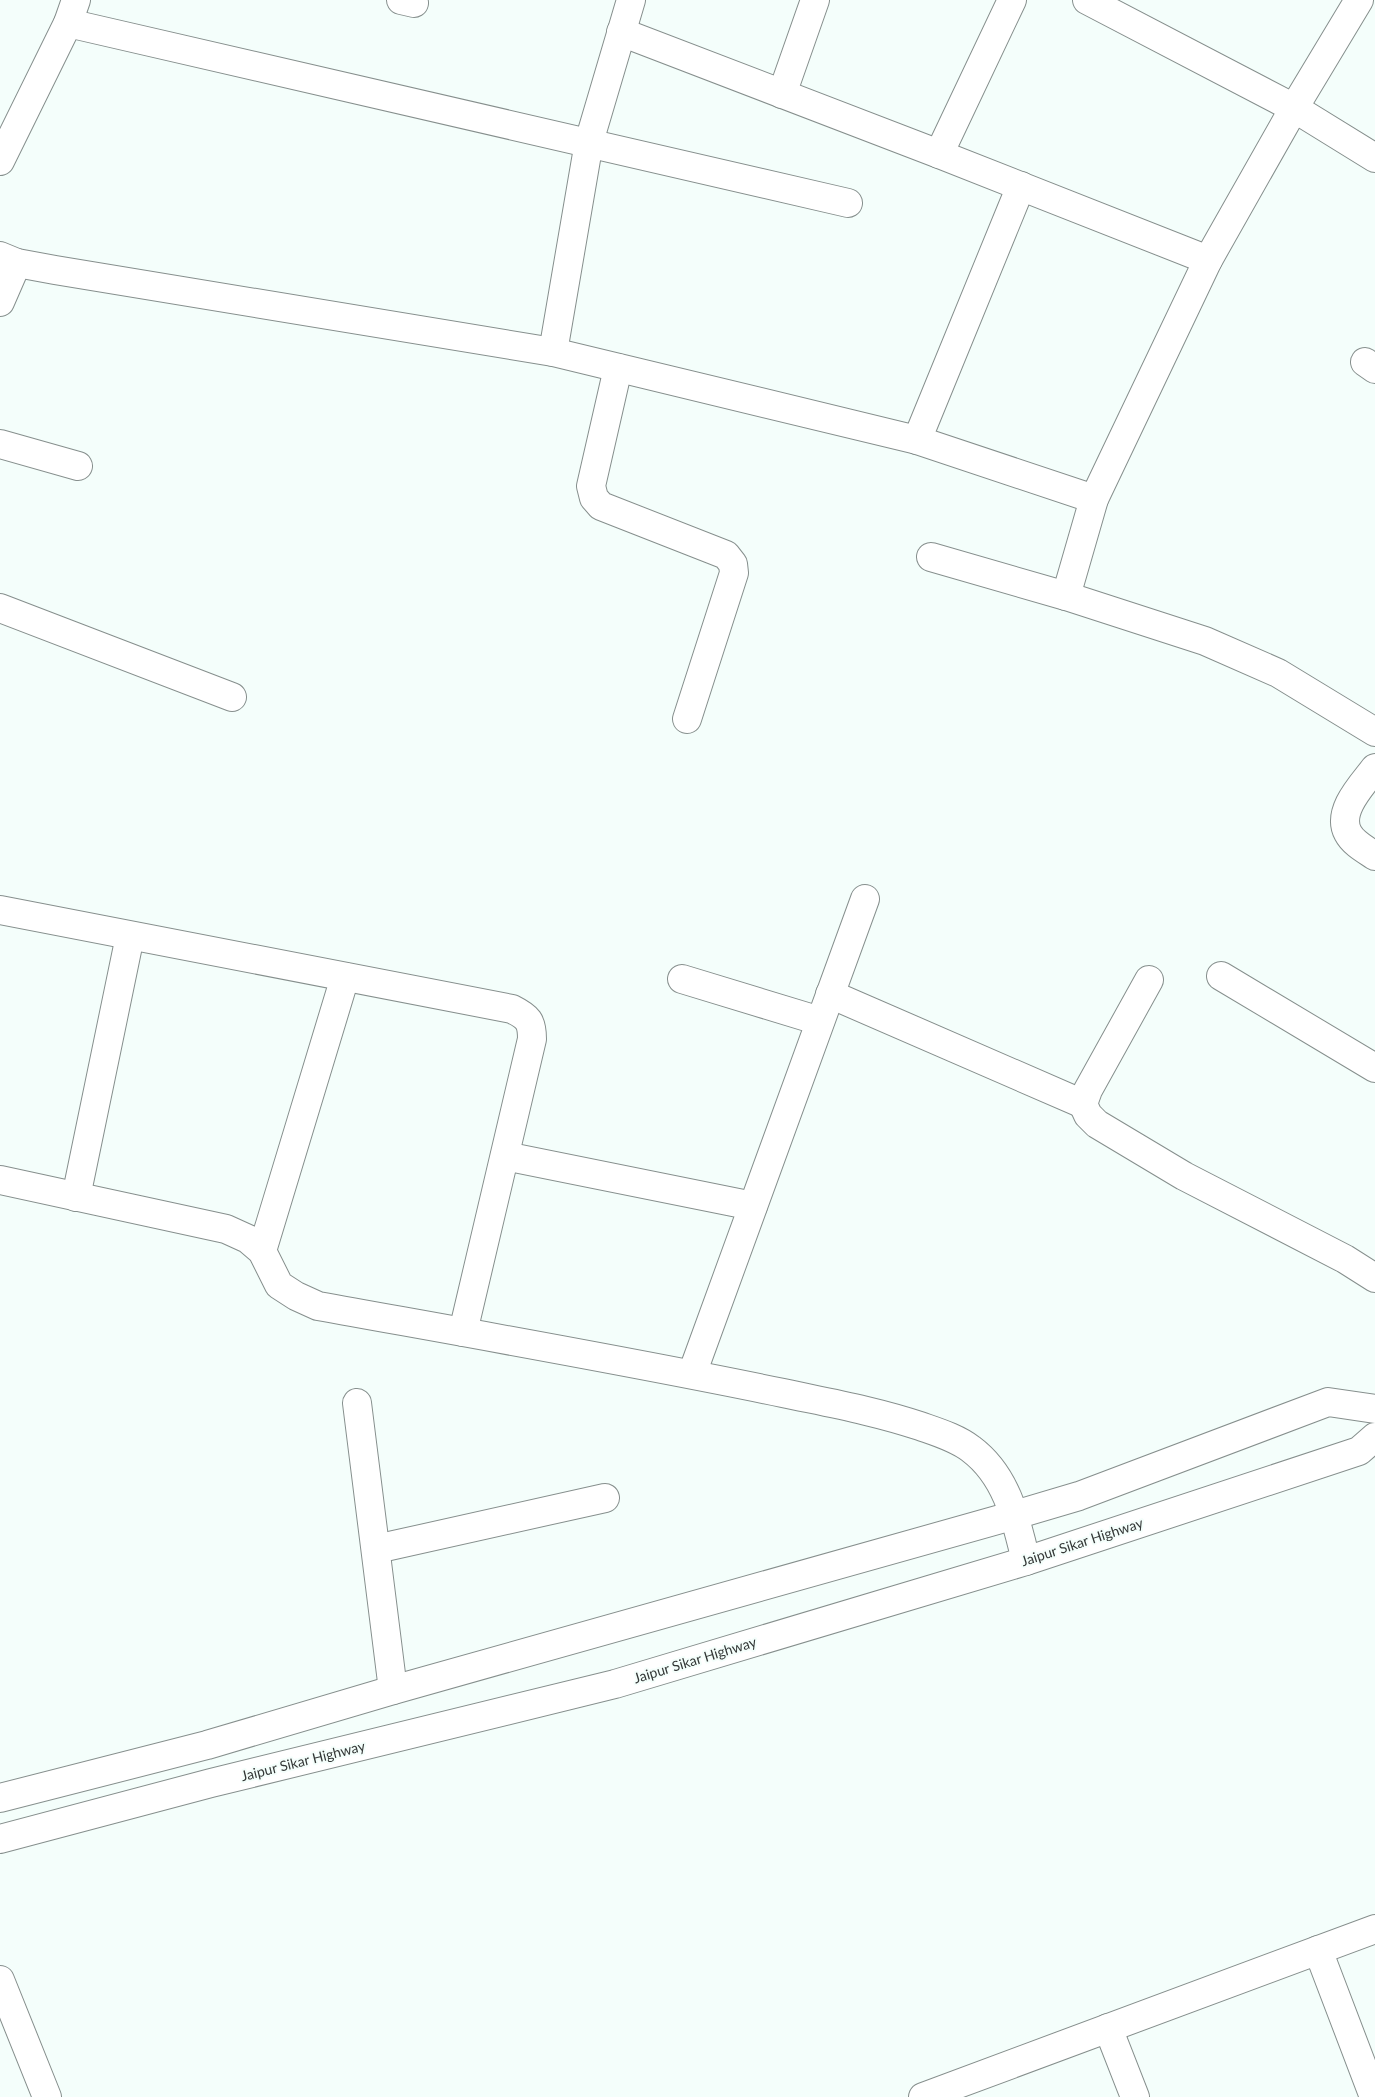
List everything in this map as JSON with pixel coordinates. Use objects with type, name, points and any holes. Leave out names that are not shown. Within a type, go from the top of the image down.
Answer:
[{"type":"street","points":[[782,94],[815,0]]},
{"type":"street","points":[[939,154],[1012,0]]},
{"type":"street","points":[[1087,0],[1294,108],[1375,158]]},
{"type":"street","points":[[1066,596],[1094,499],[1208,260],[1294,108],[1359,0]]},
{"type":"street","points":[[554,352],[589,142],[623,10],[782,94],[1208,260]]},
{"type":"street","points":[[0,161],[6,135],[72,12],[589,142],[848,203]]},
{"type":"street","points":[[917,440],[1022,186]]},
{"type":"street","points":[[0,302],[9,259],[554,352],[917,440],[1094,499]]},
{"type":"street","points":[[618,368],[590,486],[594,498],[601,506],[726,556],[733,564],[734,573],[687,719]]},
{"type":"street","points":[[0,444],[78,466]]},
{"type":"street","points":[[931,557],[1066,596],[1205,642],[1247,658],[1278,673],[1375,732]]},
{"type":"street","points":[[0,608],[232,697]]},
{"type":"street","points":[[1375,768],[1352,800],[1345,819],[1348,833],[1360,846],[1375,856]]},
{"type":"street","points":[[692,1374],[865,899]]},
{"type":"street","points":[[0,910],[512,1009],[524,1015],[532,1026],[532,1039],[463,1332]]},
{"type":"street","points":[[76,1196],[130,936]]},
{"type":"street","points":[[1220,976],[1375,1068]]},
{"type":"street","points":[[262,1251],[345,977]]},
{"type":"street","points":[[682,979],[820,1021]]},
{"type":"street","points":[[1083,1104],[1088,1090],[1149,980]]},
{"type":"street","points":[[830,994],[1083,1104],[1088,1115],[1097,1124],[1130,1144],[1226,1198],[1345,1259],[1375,1278]]},
{"type":"street","points":[[504,1156],[753,1206]]},
{"type":"street","points":[[0,1180],[226,1229],[248,1238],[262,1251],[279,1284],[296,1296],[318,1306],[692,1374],[883,1414],[937,1432],[970,1448],[991,1466],[1003,1486],[1015,1515],[1026,1562]]},
{"type":"street","points":[[357,1402],[394,1690]]},
{"type":"street","points":[[0,1798],[207,1745],[394,1690],[1079,1496],[1328,1402],[1375,1409]]},
{"type":"street","name":"Jaipur Sikar Highway","points":[[0,1839],[211,1783],[615,1684],[1026,1562],[1358,1450],[1375,1437]]},
{"type":"street","points":[[376,1549],[605,1498]]},
{"type":"street","points":[[928,2096],[1375,1929]]},
{"type":"street","points":[[1318,1950],[1374,2097]]},
{"type":"street","points":[[0,1980],[47,2097]]},
{"type":"street","points":[[1108,2028],[1135,2097]]}]
